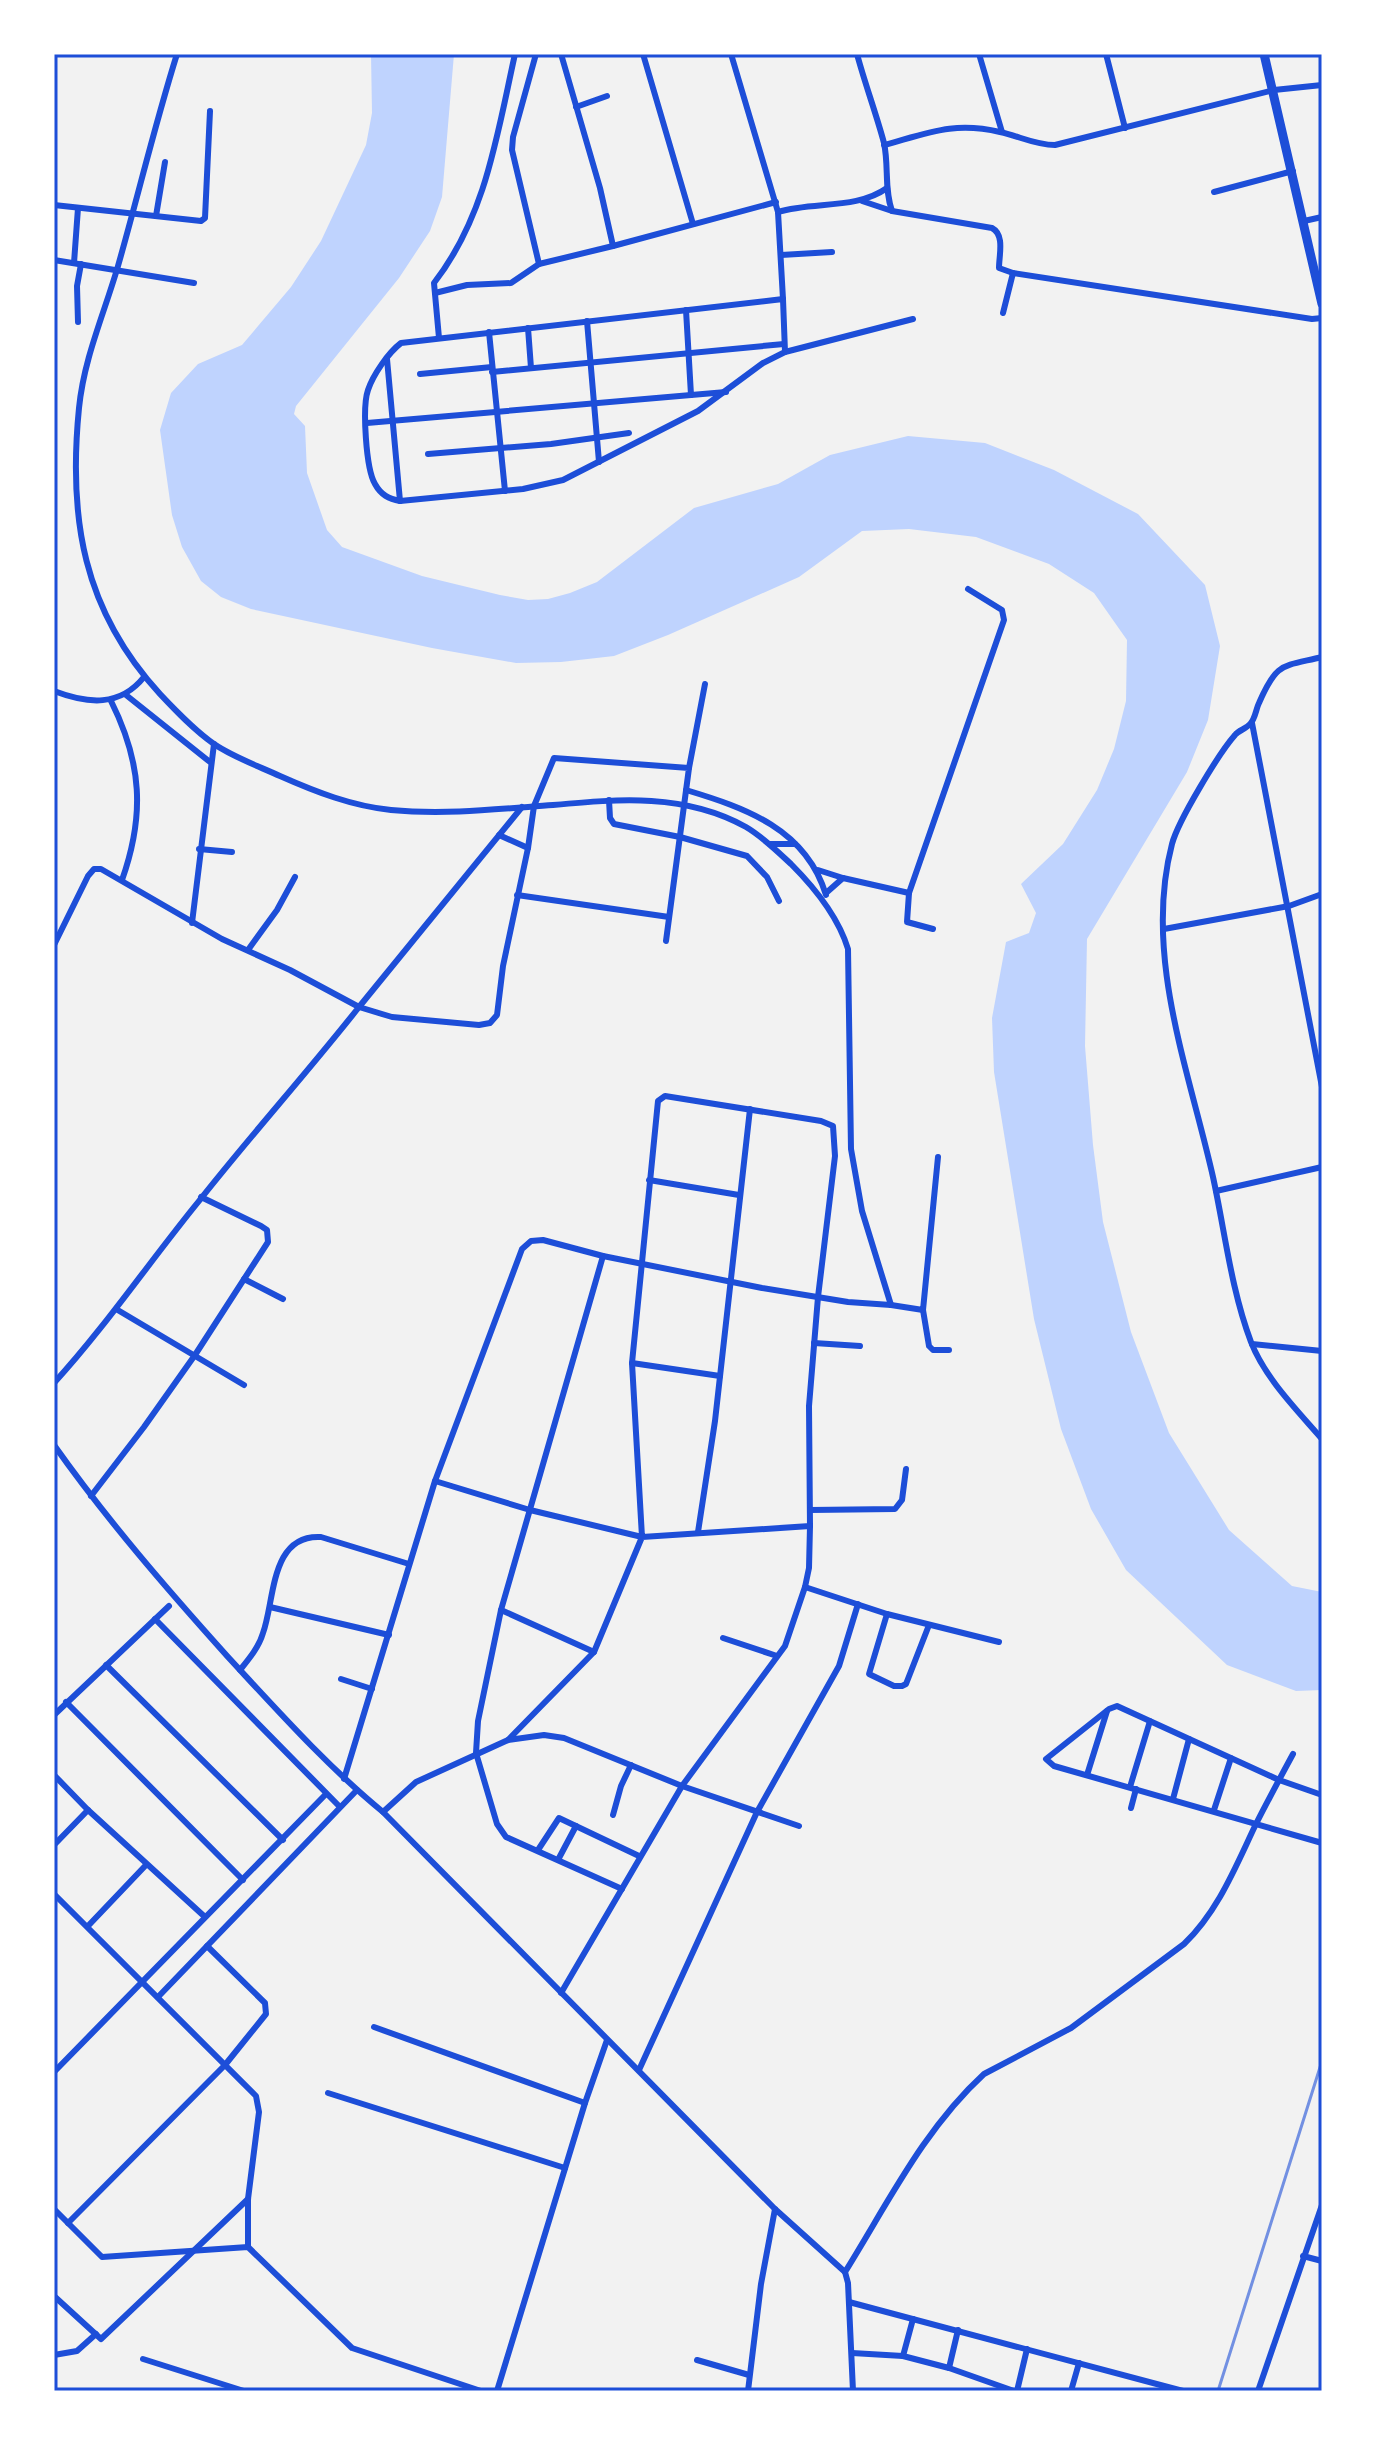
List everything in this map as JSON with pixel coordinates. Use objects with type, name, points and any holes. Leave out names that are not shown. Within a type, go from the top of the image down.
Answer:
[{"type":"main road","points":[[1264,54],[1322,304]]},
{"type":"street","points":[[177,54],[117,271],[90,346],[79,404],[75,499],[87,569],[117,637],[144,677],[214,744],[322,794],[372,807],[444,812],[609,800],[660,800],[685,805],[743,825],[770,844],[824,902],[844,934],[848,949],[851,1149],[862,1211],[891,1305]]},
{"type":"street","points":[[439,338],[434,283],[457,251],[475,214],[515,54]]},
{"type":"street","points":[[536,54],[512,150],[539,264]]},
{"type":"street","points":[[561,54],[600,188],[613,246]]},
{"type":"street","points":[[643,54],[693,224]]},
{"type":"street","points":[[731,54],[778,212],[784,348]]},
{"type":"street","points":[[857,54],[884,145],[892,211]]},
{"type":"street","points":[[979,54],[1002,132]]},
{"type":"street","points":[[1106,54],[1125,128]]},
{"type":"street","points":[[884,145],[958,126],[1002,132],[1035,143],[1055,145],[1274,90],[1322,85]]},
{"type":"street","points":[[576,107],[607,96]]},
{"type":"street","points":[[54,205],[201,221],[205,218],[210,111]]},
{"type":"street","points":[[156,216],[165,162]]},
{"type":"street","points":[[1214,192],[1293,171]]},
{"type":"street","points":[[862,201],[887,188]]},
{"type":"street","points":[[778,212],[812,204],[862,201],[892,211],[997,230],[1000,237],[999,268],[1013,273],[1312,319],[1322,318]]},
{"type":"street","points":[[435,293],[467,285],[511,283],[539,264],[776,202]]},
{"type":"street","points":[[78,208],[78,322]]},
{"type":"street","points":[[1304,221],[1322,217]]},
{"type":"street","points":[[781,255],[832,252]]},
{"type":"street","points":[[54,260],[194,283]]},
{"type":"street","points":[[1003,313],[1013,273]]},
{"type":"street","points":[[783,299],[401,343],[387,359],[368,391],[367,423],[372,478],[382,494],[400,501],[505,491],[563,480],[698,411],[728,392],[784,348]]},
{"type":"street","points":[[686,310],[691,395]]},
{"type":"street","points":[[420,374],[784,348],[913,319]]},
{"type":"street","points":[[587,321],[599,462]]},
{"type":"street","points":[[528,328],[531,368]]},
{"type":"street","points":[[489,332],[505,491]]},
{"type":"street","points":[[387,359],[400,501]]},
{"type":"street","points":[[367,423],[728,392]]},
{"type":"street","points":[[428,454],[502,449],[629,433]]},
{"type":"street","points":[[933,929],[907,922],[909,893],[1004,620],[1002,610],[968,589]]},
{"type":"street","points":[[1322,657],[1282,667],[1269,680],[1252,723],[1234,737],[1181,820],[1175,834],[1163,896],[1168,983],[1176,1029],[1216,1191],[1234,1283],[1252,1344],[1269,1375],[1322,1439]]},
{"type":"street","points":[[54,691],[111,701],[126,695],[144,677]]},
{"type":"street","points":[[666,941],[689,768],[705,684]]},
{"type":"street","points":[[126,695],[210,762]]},
{"type":"street","points":[[111,701],[132,750],[138,802],[131,855],[122,880]]},
{"type":"street","points":[[1252,723],[1322,1087]]},
{"type":"street","points":[[192,923],[214,744]]},
{"type":"street","points":[[54,945],[92,871],[104,870],[192,923],[359,1007],[404,1019],[479,1025],[490,1023],[497,1015],[534,806],[554,758],[689,768]]},
{"type":"street","points":[[686,790],[750,812],[778,827],[818,870],[826,893],[824,902]]},
{"type":"street","points":[[609,800],[610,818],[614,824],[680,837],[747,856],[767,877],[779,901]]},
{"type":"street","points":[[54,1383],[116,1309],[201,1197],[312,1067],[522,807]]},
{"type":"street","points":[[499,835],[528,848]]},
{"type":"street","points":[[770,844],[795,844]]},
{"type":"street","points":[[199,849],[232,852]]},
{"type":"street","points":[[818,870],[909,893]]},
{"type":"street","points":[[248,950],[277,910],[295,877]]},
{"type":"street","points":[[826,893],[843,878]]},
{"type":"street","points":[[1164,929],[1289,906],[1322,894]]},
{"type":"street","points":[[517,895],[669,917]]},
{"type":"street","points":[[508,1740],[594,1652],[642,1537],[632,1363],[659,1098],[665,1096],[831,1124],[835,1156],[809,1406],[810,1526],[809,1568],[805,1587],[785,1646],[682,1786],[561,1993]]},
{"type":"street","points":[[698,1532],[715,1421],[750,1109]]},
{"type":"street","points":[[835,1156],[851,1149]]},
{"type":"street","points":[[938,1157],[923,1310],[929,1346],[933,1350],[949,1350]]},
{"type":"street","points":[[1216,1191],[1322,1167]]},
{"type":"street","points":[[649,1180],[739,1195]]},
{"type":"street","points":[[91,1496],[195,1355],[266,1246],[267,1230],[201,1197]]},
{"type":"street","points":[[344,1779],[435,1481],[522,1249],[531,1241],[543,1240],[603,1256],[818,1297],[923,1310]]},
{"type":"street","points":[[603,1256],[501,1610],[478,1721],[476,1753],[501,1831],[506,1837],[559,1858],[622,1889]]},
{"type":"street","points":[[244,1279],[283,1299]]},
{"type":"street","points":[[116,1309],[244,1385]]},
{"type":"street","points":[[814,1343],[860,1346]]},
{"type":"street","points":[[1252,1344],[1322,1351]]},
{"type":"street","points":[[632,1363],[720,1376]]},
{"type":"street","points":[[54,1445],[91,1496],[177,1600],[344,1779],[383,1812],[775,2209],[845,2272]]},
{"type":"street","points":[[810,1510],[895,1509],[902,1500],[906,1469]]},
{"type":"street","points":[[435,1481],[530,1510],[642,1537],[810,1526]]},
{"type":"street","points":[[240,1670],[263,1635],[278,1568],[295,1543],[321,1537],[409,1564]]},
{"type":"street","points":[[805,1587],[887,1614],[999,1642]]},
{"type":"street","points":[[639,2070],[757,1812],[839,1666],[858,1604]]},
{"type":"street","points":[[54,1715],[169,1606]]},
{"type":"street","points":[[270,1607],[389,1635]]},
{"type":"street","points":[[501,1610],[594,1652]]},
{"type":"street","points":[[887,1614],[869,1674],[894,1686],[906,1684],[929,1625]]},
{"type":"street","points":[[155,1619],[339,1806]]},
{"type":"street","points":[[723,1638],[777,1656]]},
{"type":"street","points":[[106,1665],[283,1840]]},
{"type":"street","points":[[341,1679],[372,1689]]},
{"type":"street","points":[[66,1702],[243,1880]]},
{"type":"street","points":[[1322,1795],[1279,1780],[1121,1707],[1107,1711],[1046,1759],[1054,1766],[1322,1843]]},
{"type":"street","points":[[1087,1775],[1107,1711]]},
{"type":"street","points":[[1131,1808],[1150,1721]]},
{"type":"street","points":[[383,1812],[416,1782],[463,1763],[476,1753],[508,1740],[553,1736],[682,1786],[799,1826]]},
{"type":"street","points":[[1173,1799],[1189,1739]]},
{"type":"street","points":[[853,2391],[845,2272],[927,2137],[956,2101],[984,2074],[1071,2028],[1184,1944],[1214,1907],[1293,1754]]},
{"type":"street","points":[[1214,1810],[1231,1758]]},
{"type":"street","points":[[613,1815],[631,1765]]},
{"type":"street","points":[[54,1775],[146,1865],[205,1917]]},
{"type":"street","points":[[158,1997],[357,1790]]},
{"type":"street","points":[[54,2072],[326,1794]]},
{"type":"street","points":[[54,1845],[88,1810]]},
{"type":"street","points":[[538,1850],[558,1818],[639,1856]]},
{"type":"street","points":[[559,1858],[576,1826]]},
{"type":"street","points":[[88,1926],[146,1865]]},
{"type":"street","points":[[54,1894],[258,2101],[248,2199],[248,2247],[352,2348],[481,2391]]},
{"type":"street","points":[[68,2223],[225,2065],[254,2032],[267,2011],[265,2003],[207,1946]]},
{"type":"street","points":[[374,2027],[585,2103]]},
{"type":"street","points":[[497,2391],[607,2040]]},
{"type":"street","points":[[328,2093],[565,2168]]},
{"type":"street","points":[[54,2296],[101,2339],[248,2199]]},
{"type":"street","points":[[1258,2391],[1322,2206]]},
{"type":"street","points":[[54,2209],[102,2257],[248,2247]]},
{"type":"street","points":[[748,2391],[761,2284],[775,2209]]},
{"type":"street","points":[[1303,2256],[1322,2261]]},
{"type":"street","points":[[849,2302],[1183,2391]]},
{"type":"street","points":[[903,2356],[913,2319]]},
{"type":"street","points":[[949,2368],[958,2330]]},
{"type":"street","points":[[54,2355],[77,2351],[96,2334]]},
{"type":"street","points":[[852,2353],[903,2356],[1015,2391],[1027,2349]]},
{"type":"street","points":[[143,2359],[244,2391]]},
{"type":"street","points":[[697,2360],[749,2375]]},
{"type":"street","points":[[1071,2391],[1079,2363]]},
{"type":"water","points":[[371,54],[454,54],[442,197],[430,231],[399,278],[296,406],[294,414],[305,426],[307,473],[327,530],[342,547],[422,576],[500,595],[528,600],[548,599],[597,582],[694,508],[778,484],[830,455],[908,436],[985,443],[1054,470],[1138,514],[1205,585],[1220,646],[1208,720],[1187,772],[1087,939],[1085,1046],[1093,1145],[1103,1222],[1131,1332],[1169,1433],[1229,1530],[1292,1586],[1322,1592],[1322,1690],[1296,1691],[1227,1665],[1126,1570],[1091,1509],[1061,1429],[1034,1319],[994,1072],[992,1018],[1006,942],[1029,933],[1036,913],[1021,884],[1063,844],[1097,790],[1114,749],[1126,701],[1127,640],[1094,593],[1049,564],[976,537],[909,529],[862,531],[799,577],[614,656],[516,663],[251,609],[221,597],[201,581],[182,547],[172,515],[160,430],[171,393],[198,364],[242,345],[291,287],[321,241],[366,145],[372,113]]},
{"type":"railway","points":[[1218,2391],[1322,2061]]}]
